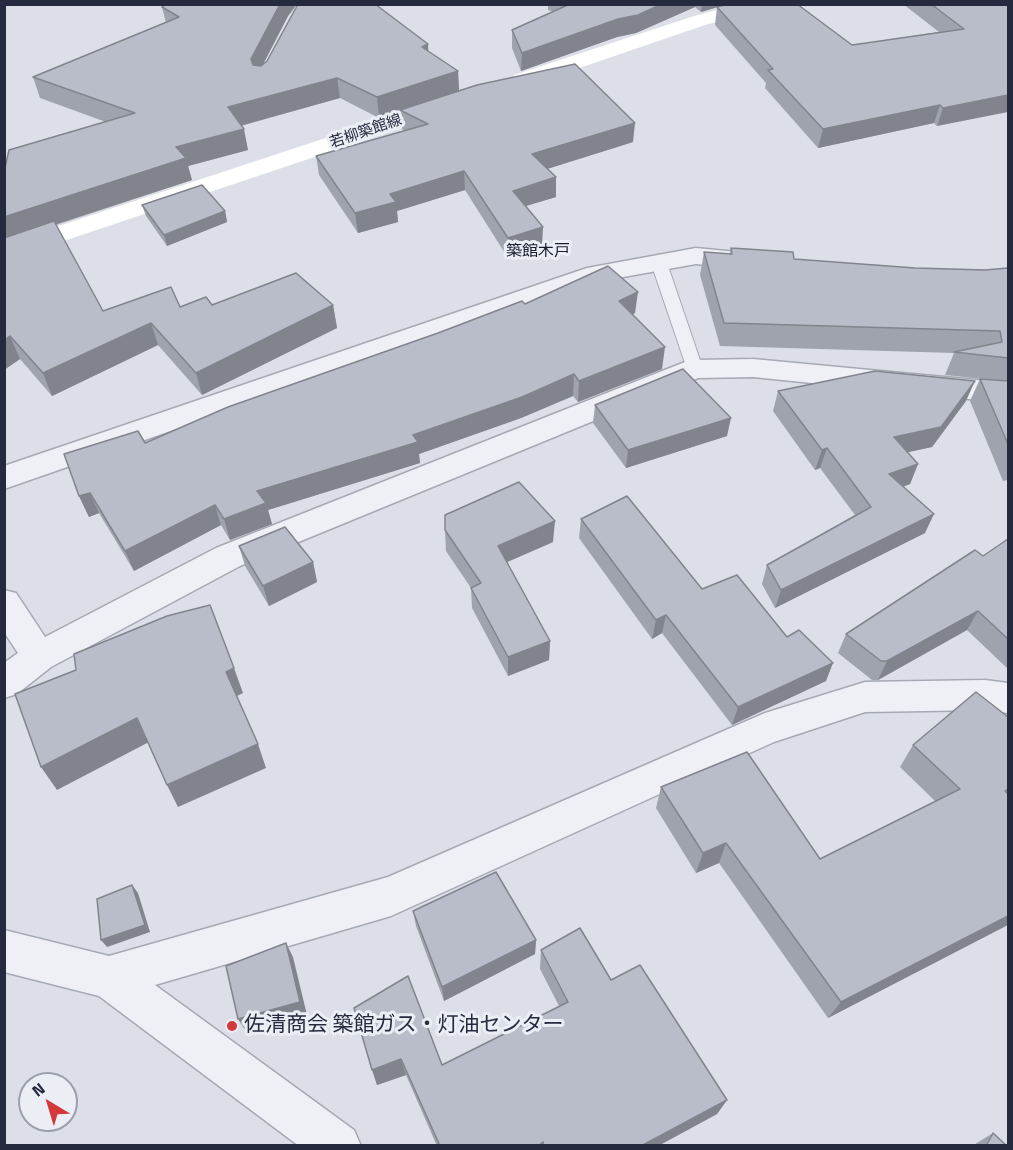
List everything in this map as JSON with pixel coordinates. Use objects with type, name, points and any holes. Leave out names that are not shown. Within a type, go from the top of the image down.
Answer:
[{"type":"main road","points":[[500,87],[698,21],[763,4]]},
{"type":"main road","name":"若柳築館線","points":[[4,253],[467,98]]},
{"type":"street","points":[[4,478],[596,274],[696,256],[777,264]]},
{"type":"street","points":[[4,683],[39,657],[228,557],[695,369],[753,368],[1008,393]]},
{"type":"street","points":[[4,603],[39,657]]},
{"type":"street","points":[[109,977],[391,896],[765,729],[865,697],[985,695],[1008,698]]},
{"type":"street","points":[[4,951],[109,977],[338,1146]]},
{"type":"lane","points":[[658,263],[695,369]]},
{"type":"building","points":[[166,4],[280,4],[251,59],[253,65],[261,66],[267,61],[298,4],[375,4],[428,44],[422,47],[458,71],[377,97],[337,78],[228,107],[244,129],[176,147],[186,158],[4,217],[4,172],[9,150],[135,113],[33,77],[179,17],[162,7]]},
{"type":"building","points":[[570,4],[662,4],[638,15],[618,19],[522,53],[512,30]]},
{"type":"building","points":[[728,4],[797,4],[852,45],[964,29],[931,4],[1008,4],[1008,95],[943,108],[940,105],[823,129],[768,70],[773,69],[717,7]]},
{"type":"building","points":[[575,64],[635,123],[532,154],[556,177],[513,191],[543,227],[508,238],[464,171],[390,194],[396,202],[355,213],[316,156],[428,124],[400,110],[477,85]]},
{"type":"building","points":[[202,185],[225,211],[164,235],[142,205]]},
{"type":"building","points":[[54,221],[103,311],[171,287],[180,307],[206,297],[212,305],[296,273],[333,305],[196,373],[151,323],[43,373],[10,336],[4,340],[4,238]]},
{"type":"building","points":[[731,248],[793,252],[794,259],[915,268],[985,270],[1008,268],[1008,358],[954,352],[1002,342],[1000,331],[724,323],[704,252],[732,254]]},
{"type":"building","points":[[608,266],[638,292],[619,301],[665,347],[579,381],[574,374],[522,397],[413,435],[418,442],[257,491],[266,503],[224,519],[215,505],[125,551],[90,493],[79,496],[64,454],[138,431],[145,443],[228,407],[522,301],[525,304]]},
{"type":"building","points":[[683,369],[731,418],[628,450],[595,405]]},
{"type":"building","points":[[875,371],[975,381],[941,427],[894,437],[918,464],[889,474],[934,514],[781,590],[767,565],[871,507],[827,448],[822,450],[778,391]]},
{"type":"building","points":[[980,379],[1008,381],[1008,444]]},
{"type":"building","points":[[519,482],[555,521],[498,546],[550,641],[508,657],[471,588],[481,583],[445,530],[445,515]]},
{"type":"building","points":[[627,496],[702,589],[737,575],[787,637],[799,630],[833,663],[738,707],[666,615],[656,620],[581,519]]},
{"type":"building","points":[[285,527],[313,562],[263,586],[239,546]]},
{"type":"building","points":[[1008,539],[1008,639],[978,611],[887,661],[881,661],[846,634],[975,550],[983,556]]},
{"type":"building","points":[[210,605],[234,668],[226,672],[258,744],[167,785],[137,718],[41,767],[15,694],[76,670],[74,654],[167,616]]},
{"type":"building","points":[[976,692],[1008,717],[1008,789],[1005,791],[1008,794],[1008,916],[841,1002],[726,843],[703,853],[661,787],[747,752],[820,859],[960,789],[913,745]]},
{"type":"building","points":[[496,872],[536,940],[442,987],[413,911]]},
{"type":"building","points":[[132,885],[145,925],[101,940],[97,899]]},
{"type":"building","points":[[580,928],[611,980],[640,965],[727,1100],[641,1146],[544,1146],[543,1142],[538,1146],[440,1146],[401,1059],[372,1070],[354,1008],[408,976],[442,1065],[568,1002],[541,950]]},
{"type":"building","points":[[286,943],[300,1002],[238,1019],[226,966]]},
{"type":"building","points":[[993,1133],[1007,1146],[986,1146]]},
{"type":"place","name":"佐清商会 築館ガス・灯油センター","points":[[232,1026]]},
{"type":"district","name":"築館木戸","points":[[538,252]]}]
